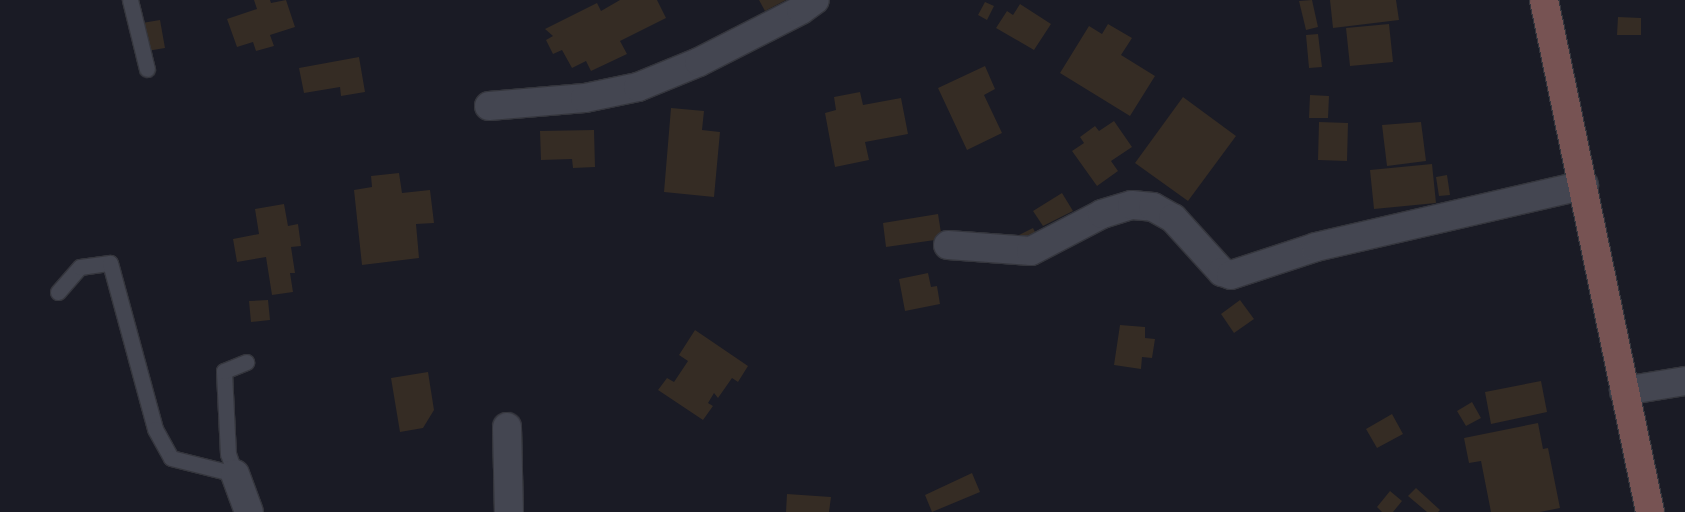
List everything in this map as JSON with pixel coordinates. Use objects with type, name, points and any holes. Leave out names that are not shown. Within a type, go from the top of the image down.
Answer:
[{"type":"main road","points":[[1544,0],[1584,185],[1624,391],[1650,512]]},
{"type":"street","points":[[489,106],[585,98],[638,87],[699,62],[801,10],[815,0]]},
{"type":"street","points":[[948,245],[1031,252],[1102,214],[1132,205],[1153,207],[1173,218],[1222,272],[1231,275],[1316,246],[1584,185]]},
{"type":"street","points":[[1624,391],[1685,381]]},
{"type":"street","points":[[507,427],[509,512]]},
{"type":"street","points":[[235,474],[249,512]]},
{"type":"lane","points":[[130,0],[147,69]]},
{"type":"lane","points":[[58,292],[80,267],[110,264],[155,429],[172,458],[235,474]]},
{"type":"lane","points":[[235,474],[228,454],[224,371],[246,362]]},
{"type":"building","points":[[254,0],[270,0],[271,3],[286,0],[295,27],[270,35],[274,46],[256,51],[253,42],[237,47],[227,19],[257,9]]},
{"type":"building","points":[[620,0],[657,0],[666,18],[620,41],[627,54],[591,71],[586,61],[572,68],[562,50],[553,54],[546,40],[553,36],[545,29],[597,3],[601,11]]},
{"type":"building","points":[[759,0],[786,0],[765,11]]},
{"type":"building","points":[[1312,0],[1318,27],[1306,30],[1299,1]]},
{"type":"building","points":[[1330,0],[1396,0],[1399,20],[1333,28]]},
{"type":"building","points":[[985,2],[994,6],[987,20],[978,15]]},
{"type":"building","points":[[1020,4],[1051,24],[1034,50],[996,28],[1007,11],[1013,15]]},
{"type":"building","points":[[1618,17],[1641,18],[1641,35],[1617,35]]},
{"type":"building","points":[[160,20],[165,48],[141,52],[136,24]]},
{"type":"building","points":[[1108,24],[1132,38],[1121,55],[1155,76],[1130,116],[1060,73],[1089,26],[1102,34]]},
{"type":"building","points":[[1389,24],[1393,62],[1350,66],[1346,28]]},
{"type":"building","points":[[1318,34],[1322,67],[1309,68],[1306,35]]},
{"type":"building","points":[[359,57],[365,92],[341,96],[340,87],[304,93],[299,68]]},
{"type":"building","points":[[985,66],[995,89],[984,95],[1002,133],[967,150],[938,88]]},
{"type":"building","points":[[860,92],[863,105],[901,98],[908,134],[865,142],[869,160],[835,167],[825,113],[836,110],[834,97]]},
{"type":"building","points":[[1310,95],[1329,96],[1328,118],[1309,118]]},
{"type":"building","points":[[1183,97],[1236,136],[1188,201],[1135,163]]},
{"type":"building","points":[[671,108],[704,111],[702,130],[720,132],[714,197],[664,192]]},
{"type":"building","points":[[1114,121],[1132,147],[1111,161],[1118,171],[1097,186],[1072,151],[1084,143],[1080,137],[1095,126],[1099,131]]},
{"type":"building","points":[[1319,122],[1348,123],[1347,161],[1318,160]]},
{"type":"building","points":[[1421,122],[1426,161],[1387,166],[1382,125]]},
{"type":"building","points":[[594,130],[595,167],[573,168],[572,159],[541,160],[540,131]]},
{"type":"building","points":[[1432,164],[1436,203],[1374,209],[1370,170]]},
{"type":"building","points":[[399,173],[402,193],[430,190],[434,223],[416,224],[419,258],[362,265],[354,190],[372,187],[371,176]]},
{"type":"building","points":[[1447,175],[1450,195],[1439,196],[1436,177]]},
{"type":"building","points":[[1062,193],[1073,211],[1043,226],[1033,211]]},
{"type":"building","points":[[284,204],[288,226],[298,224],[301,246],[291,247],[295,273],[290,273],[293,292],[272,295],[266,257],[237,262],[233,239],[259,234],[255,209]]},
{"type":"building","points":[[938,214],[942,239],[886,247],[883,223]]},
{"type":"building","points":[[1033,228],[1039,240],[1015,237]]},
{"type":"building","points":[[928,273],[931,287],[937,286],[940,304],[905,311],[899,279]]},
{"type":"building","points":[[268,300],[270,320],[251,322],[249,301]]},
{"type":"building","points":[[1240,300],[1254,319],[1234,333],[1221,314]]},
{"type":"building","points":[[1120,325],[1145,327],[1145,338],[1155,339],[1152,358],[1142,357],[1141,369],[1114,365]]},
{"type":"building","points":[[695,330],[748,366],[738,382],[732,378],[718,398],[714,393],[708,403],[713,406],[703,420],[658,390],[667,378],[674,382],[688,361],[679,355]]},
{"type":"building","points":[[428,372],[434,410],[423,428],[400,432],[391,378]]},
{"type":"building","points":[[1541,381],[1547,412],[1491,424],[1485,392]]},
{"type":"building","points":[[1472,402],[1481,418],[1466,426],[1457,411]]},
{"type":"building","points":[[1392,414],[1403,434],[1377,448],[1366,429]]},
{"type":"building","points":[[1538,423],[1543,449],[1548,448],[1560,508],[1540,512],[1491,512],[1481,461],[1469,463],[1464,438]]},
{"type":"building","points":[[972,473],[980,492],[932,512],[925,495]]},
{"type":"building","points":[[1416,488],[1440,510],[1438,512],[1427,512],[1408,496]]},
{"type":"building","points":[[1390,491],[1402,501],[1393,512],[1382,512],[1377,507]]},
{"type":"building","points":[[787,494],[831,497],[829,512],[786,512]]}]
